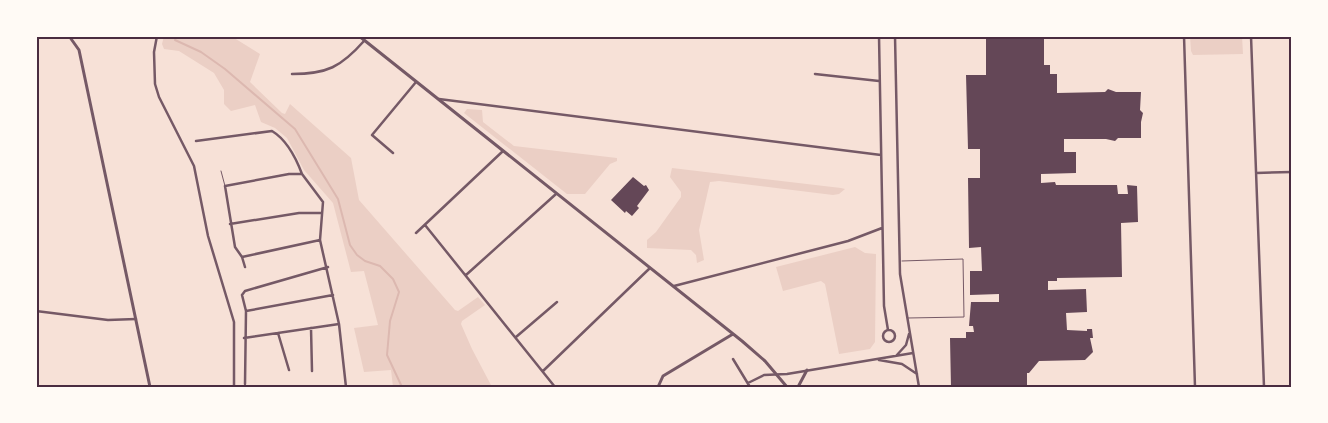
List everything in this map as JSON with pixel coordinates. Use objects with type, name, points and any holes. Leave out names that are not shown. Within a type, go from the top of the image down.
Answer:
[{"type":"street","points":[[70,36],[79,50],[150,387]]},
{"type":"street","points":[[157,36],[154,52],[155,84],[159,97],[194,166],[208,236],[234,322],[234,387]]},
{"type":"street","points":[[358,36],[733,334],[777,374],[787,387]]},
{"type":"street","points":[[878,36],[884,306],[888,330],[884,337],[890,342],[896,336],[893,331],[888,330]]},
{"type":"street","points":[[895,36],[900,261],[907,318],[920,387]]},
{"type":"street","points":[[1184,36],[1196,387]]},
{"type":"street","points":[[1251,36],[1264,387]]},
{"type":"street","points":[[292,74],[313,74],[334,68],[345,61],[364,40]]},
{"type":"street","points":[[815,74],[879,81]]},
{"type":"street","points":[[393,153],[372,135],[416,82]]},
{"type":"street","points":[[439,99],[881,155]]},
{"type":"street","points":[[196,141],[272,131],[280,136],[290,148],[302,174],[320,194],[323,202],[320,240],[328,266],[339,324],[346,387]]},
{"type":"street","points":[[416,233],[503,151]]},
{"type":"street","points":[[1256,173],[1292,172]]},
{"type":"street","points":[[245,267],[242,256],[235,247],[225,186],[289,174],[302,174]]},
{"type":"street","points":[[466,275],[556,194]]},
{"type":"street","points":[[230,224],[299,213],[322,213]]},
{"type":"street","points":[[425,225],[555,387]]},
{"type":"street","points":[[674,286],[848,241],[882,228]]},
{"type":"street","points":[[242,256],[320,240]]},
{"type":"street","points":[[245,384],[244,338],[246,311],[242,295],[245,291],[328,266]]},
{"type":"street","points":[[542,371],[650,268]]},
{"type":"street","points":[[246,311],[333,295]]},
{"type":"street","points":[[516,337],[557,302]]},
{"type":"street","points":[[36,311],[108,320],[136,319]]},
{"type":"street","points":[[244,338],[339,324]]},
{"type":"street","points":[[311,328],[312,371]]},
{"type":"street","points":[[896,356],[906,344],[910,332]]},
{"type":"street","points":[[278,333],[288,370]]},
{"type":"street","points":[[658,385],[663,376],[733,334]]},
{"type":"street","points":[[733,359],[749,385],[764,375],[913,353]]},
{"type":"street","points":[[875,359],[910,367],[918,376]]},
{"type":"street","points":[[798,387],[807,370]]},
{"type":"lane","points":[[221,171],[225,186]]},
{"type":"lane","points":[[900,261],[964,259],[964,316],[907,318]]},
{"type":"shaded area","points":[[164,36],[231,36],[260,54],[250,82],[282,113],[285,114],[290,104],[351,158],[359,200],[455,310],[458,311],[478,297],[485,305],[462,321],[461,324],[492,387],[393,387],[391,370],[364,372],[354,328],[378,325],[364,271],[351,272],[333,203],[304,170],[287,138],[275,128],[261,122],[255,105],[231,111],[224,104],[224,90],[214,73],[179,51],[164,49],[162,44]]},
{"type":"shaded area","points":[[1190,36],[1242,36],[1243,54],[1193,55]]},
{"type":"shaded area","points":[[467,109],[482,110],[483,122],[514,146],[617,158],[617,161],[610,164],[585,194],[567,194],[464,113]]},
{"type":"shaded area","points":[[672,168],[845,189],[839,194],[833,195],[719,181],[710,182],[699,230],[704,260],[697,263],[696,255],[691,250],[647,248],[647,240],[656,232],[681,197],[681,192],[670,177]]},
{"type":"shaded area","points":[[855,247],[865,253],[876,254],[875,342],[870,349],[839,354],[825,284],[821,281],[783,291],[776,267]]},
{"type":"building","points":[[986,36],[1044,36],[1044,65],[1050,65],[1050,74],[1057,74],[1057,93],[1105,92],[1108,89],[1116,92],[1141,92],[1140,110],[1143,113],[1141,138],[1118,138],[1115,141],[1106,139],[1064,139],[1064,152],[1076,152],[1076,173],[1041,174],[1041,183],[1055,182],[1056,185],[1117,185],[1118,194],[1128,194],[1127,185],[1137,186],[1138,222],[1121,223],[1122,277],[1057,278],[1057,281],[1048,281],[1048,290],[1086,289],[1087,312],[1066,313],[1067,330],[1087,331],[1087,329],[1092,329],[1093,338],[1090,338],[1093,352],[1085,360],[1039,361],[1027,373],[1027,387],[951,387],[950,338],[966,338],[966,332],[974,332],[973,326],[969,326],[971,302],[999,302],[999,294],[970,295],[970,271],[982,271],[981,247],[969,248],[968,178],[980,178],[980,149],[968,149],[966,75],[986,75]]},
{"type":"building","points":[[633,177],[644,186],[646,185],[649,190],[632,216],[626,211],[625,213],[611,200]]},
{"type":"waterway","points":[[175,40],[201,52],[225,69],[295,129],[338,199],[350,245],[357,255],[365,261],[380,266],[393,279],[399,292],[390,321],[387,355],[402,387]]}]
